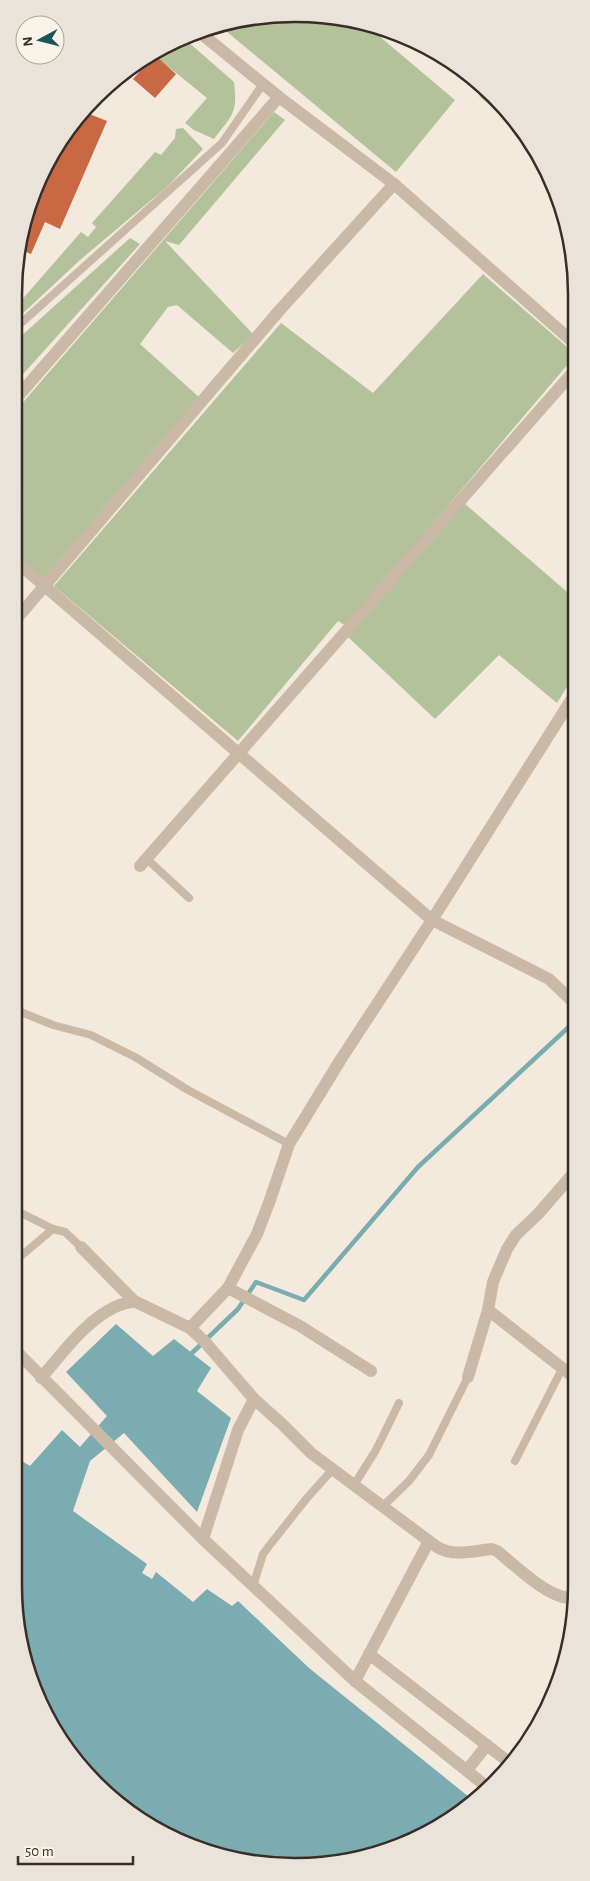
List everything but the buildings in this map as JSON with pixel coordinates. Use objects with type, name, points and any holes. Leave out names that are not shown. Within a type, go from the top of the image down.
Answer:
[{"type":"street","points":[[206,37],[279,97],[394,184],[568,339]]},
{"type":"street","points":[[22,392],[279,97]]},
{"type":"street","points":[[22,612],[278,312],[394,184]]},
{"type":"street","points":[[143,863],[568,378]]},
{"type":"street","points":[[22,567],[432,920],[549,980],[568,997]]},
{"type":"street","points":[[190,1328],[228,1288],[257,1234],[288,1144],[568,705]]},
{"type":"street","points":[[468,1377],[488,1310],[493,1282],[507,1249],[516,1235],[538,1214],[568,1179]]},
{"type":"street","points":[[81,1247],[134,1301],[190,1328],[205,1342],[254,1400],[311,1453],[429,1541],[446,1552],[492,1549],[497,1551],[539,1584],[558,1596],[567,1597]]},
{"type":"street","points":[[228,1288],[300,1326],[371,1371]]},
{"type":"street","points":[[41,1378],[82,1332],[100,1315],[117,1306],[134,1301]]},
{"type":"street","points":[[488,1310],[567,1372]]},
{"type":"street","points":[[22,1358],[203,1540],[355,1681],[483,1784]]},
{"type":"street","points":[[203,1540],[238,1430],[254,1400]]},
{"type":"street","points":[[355,1681],[429,1541]]},
{"type":"street","points":[[369,1654],[505,1759]]},
{"type":"street","points":[[467,1770],[487,1745]]},
{"type":"lane","points":[[22,322],[222,143],[264,84]]},
{"type":"lane","points":[[143,863],[189,898]]},
{"type":"lane","points":[[22,1012],[53,1025],[91,1035],[135,1057],[188,1090],[288,1144]]},
{"type":"lane","points":[[22,1214],[53,1229],[65,1232],[81,1247]]},
{"type":"lane","points":[[22,1255],[53,1229]]},
{"type":"lane","points":[[515,1461],[567,1372]]},
{"type":"lane","points":[[383,1506],[409,1481],[429,1456],[468,1377]]},
{"type":"lane","points":[[354,1485],[376,1450],[399,1403]]},
{"type":"lane","points":[[253,1586],[263,1554],[307,1498],[332,1470]]},
{"type":"green space","points":[[295,22],[331,25],[379,36],[455,100],[396,172],[226,31],[259,25]]},
{"type":"green space","points":[[190,44],[234,82],[235,101],[232,114],[214,139],[194,130],[185,123],[207,98],[159,59]]},
{"type":"green space","points":[[480,95],[496,110],[479,96]]},
{"type":"green space","points":[[274,112],[285,120],[179,245],[165,241],[253,334],[233,353],[177,305],[168,307],[140,344],[200,398],[44,579],[22,560],[22,404]]},
{"type":"green space","points":[[183,128],[203,149],[168,186],[80,260],[22,314],[22,300],[81,232],[88,237],[96,227],[92,223],[155,152],[161,155],[175,138],[176,129]]},
{"type":"green space","points":[[130,238],[140,244],[24,373],[22,373],[22,335]]},
{"type":"green space","points":[[483,274],[568,348],[568,364],[346,626],[338,621],[238,741],[54,586],[281,323],[373,393]]},
{"type":"green space","points":[[464,503],[568,593],[568,685],[557,703],[499,655],[435,719],[348,637]]},
{"type":"water","points":[[116,1324],[153,1356],[174,1339],[211,1368],[197,1391],[231,1418],[197,1512],[124,1433],[90,1461],[73,1511],[147,1564],[142,1573],[152,1579],[156,1572],[193,1602],[207,1589],[232,1606],[238,1601],[309,1668],[468,1796],[431,1822],[383,1844],[331,1856],[277,1858],[224,1849],[191,1838],[144,1813],[102,1779],[68,1737],[43,1690],[32,1657],[23,1604],[22,1461],[30,1466],[62,1430],[80,1447],[107,1416],[66,1372]]},
{"type":"waterway","points":[[192,1353],[238,1309],[256,1282],[304,1300],[418,1167],[568,1028]]}]
